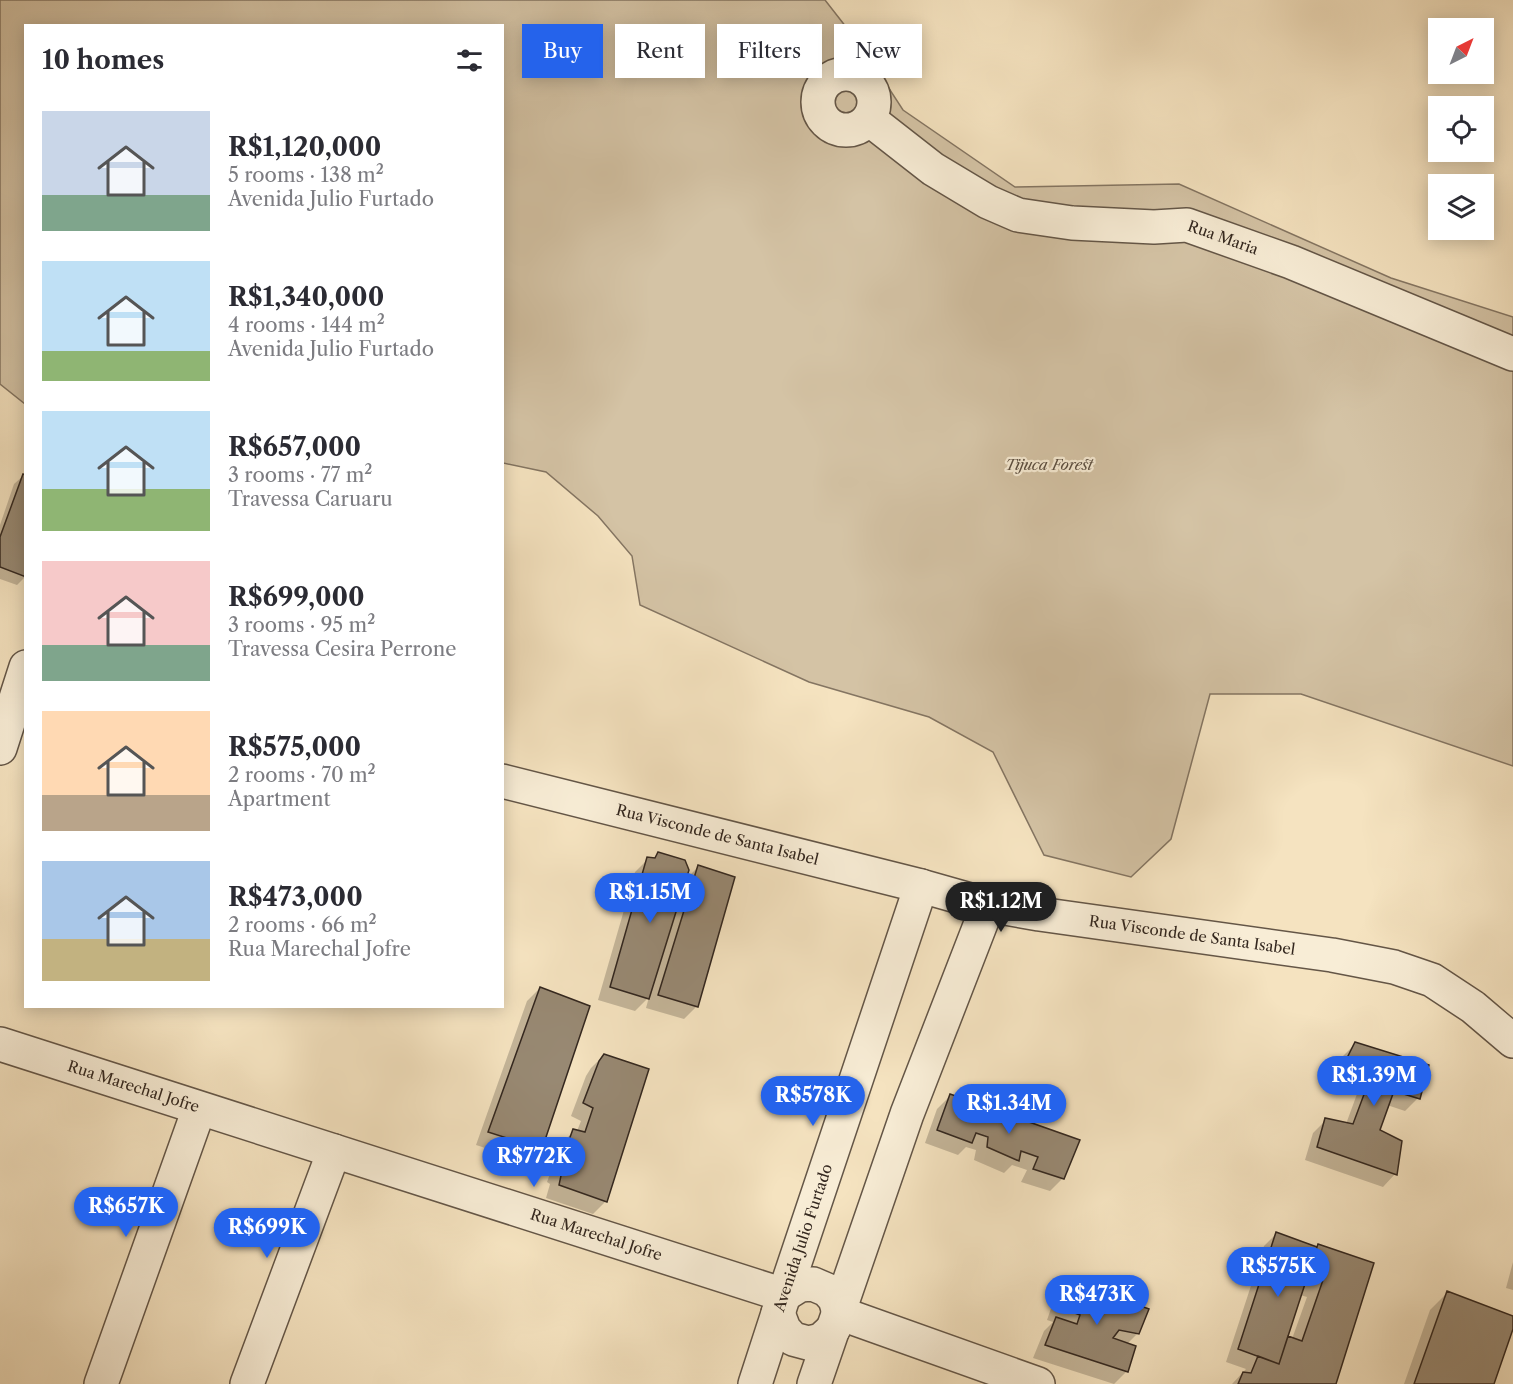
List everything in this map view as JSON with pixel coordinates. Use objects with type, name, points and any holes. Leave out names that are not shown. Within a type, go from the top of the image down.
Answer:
[{"type":"street","name":"Rua Maria","points":[[869,119],[933,169],[988,202],[1017,215],[1072,223],[1154,227],[1187,225],[1291,262],[1513,354]]},
{"type":"street","points":[[0,655],[24,661]]},
{"type":"street","points":[[0,748],[24,673]]},
{"type":"street","name":"Rua Visconde de Santa Isabel","points":[[504,782],[988,904],[1039,914],[1332,955],[1394,967],[1432,980],[1473,1007],[1513,1041]]},
{"type":"street","name":"Avenida Julio Furtado","points":[[755,1384],[921,886]]},
{"type":"street","points":[[814,1384],[907,1114],[988,904]]},
{"type":"street","name":"Rua Marechal Jofre","points":[[0,1044],[334,1151],[781,1304]]},
{"type":"street","points":[[101,1384],[199,1109]]},
{"type":"street","points":[[247,1384],[334,1151]]},
{"type":"street","points":[[813,1284],[827,1290],[835,1299],[836,1321],[821,1340],[808,1343],[793,1339],[784,1329],[781,1304],[800,1285],[813,1284]]},
{"type":"street","points":[[836,1321],[1038,1384]]},
{"type":"green space","name":"Tijuca Forest","points":[[0,0],[825,0],[844,24],[834,24],[834,78],[882,78],[903,110],[1015,187],[1179,184],[1391,278],[1513,317],[1513,766],[1301,694],[1210,694],[1171,839],[1131,877],[1044,855],[993,752],[929,717],[809,682],[640,605],[632,556],[598,516],[546,472],[504,463],[504,24],[24,24],[24,403],[0,384]]},
{"type":"building","points":[[24,474],[24,576],[0,567],[0,537]]},
{"type":"building","points":[[658,852],[685,860],[689,870],[649,999],[610,987],[647,857],[655,858]]},
{"type":"building","points":[[698,865],[735,877],[698,1007],[658,995]]},
{"type":"building","points":[[540,987],[590,1006],[542,1149],[488,1132]]},
{"type":"building","points":[[1355,1042],[1429,1065],[1420,1099],[1394,1091],[1380,1130],[1402,1141],[1397,1175],[1317,1147],[1325,1118],[1353,1124],[1369,1081],[1340,1072]]},
{"type":"building","points":[[604,1054],[649,1069],[607,1202],[559,1185],[562,1171],[559,1168],[573,1129],[585,1132],[593,1108],[583,1103],[599,1061]]},
{"type":"building","points":[[950,1094],[1080,1140],[1064,1179],[1033,1169],[1038,1157],[1021,1151],[1019,1161],[987,1147],[988,1137],[976,1133],[972,1143],[937,1130]]},
{"type":"building","points":[[1276,1232],[1317,1247],[1279,1364],[1238,1349]]},
{"type":"building","points":[[1318,1244],[1374,1263],[1336,1384],[1238,1384],[1243,1372],[1251,1373],[1258,1356],[1279,1364],[1288,1336],[1302,1341],[1323,1280],[1308,1275]]},
{"type":"building","points":[[1068,1280],[1149,1309],[1139,1334],[1119,1330],[1113,1338],[1136,1346],[1128,1372],[1045,1345],[1056,1317],[1077,1324],[1080,1315],[1059,1307]]},
{"type":"building","points":[[1447,1291],[1513,1316],[1513,1329],[1494,1384],[1414,1384]]}]
